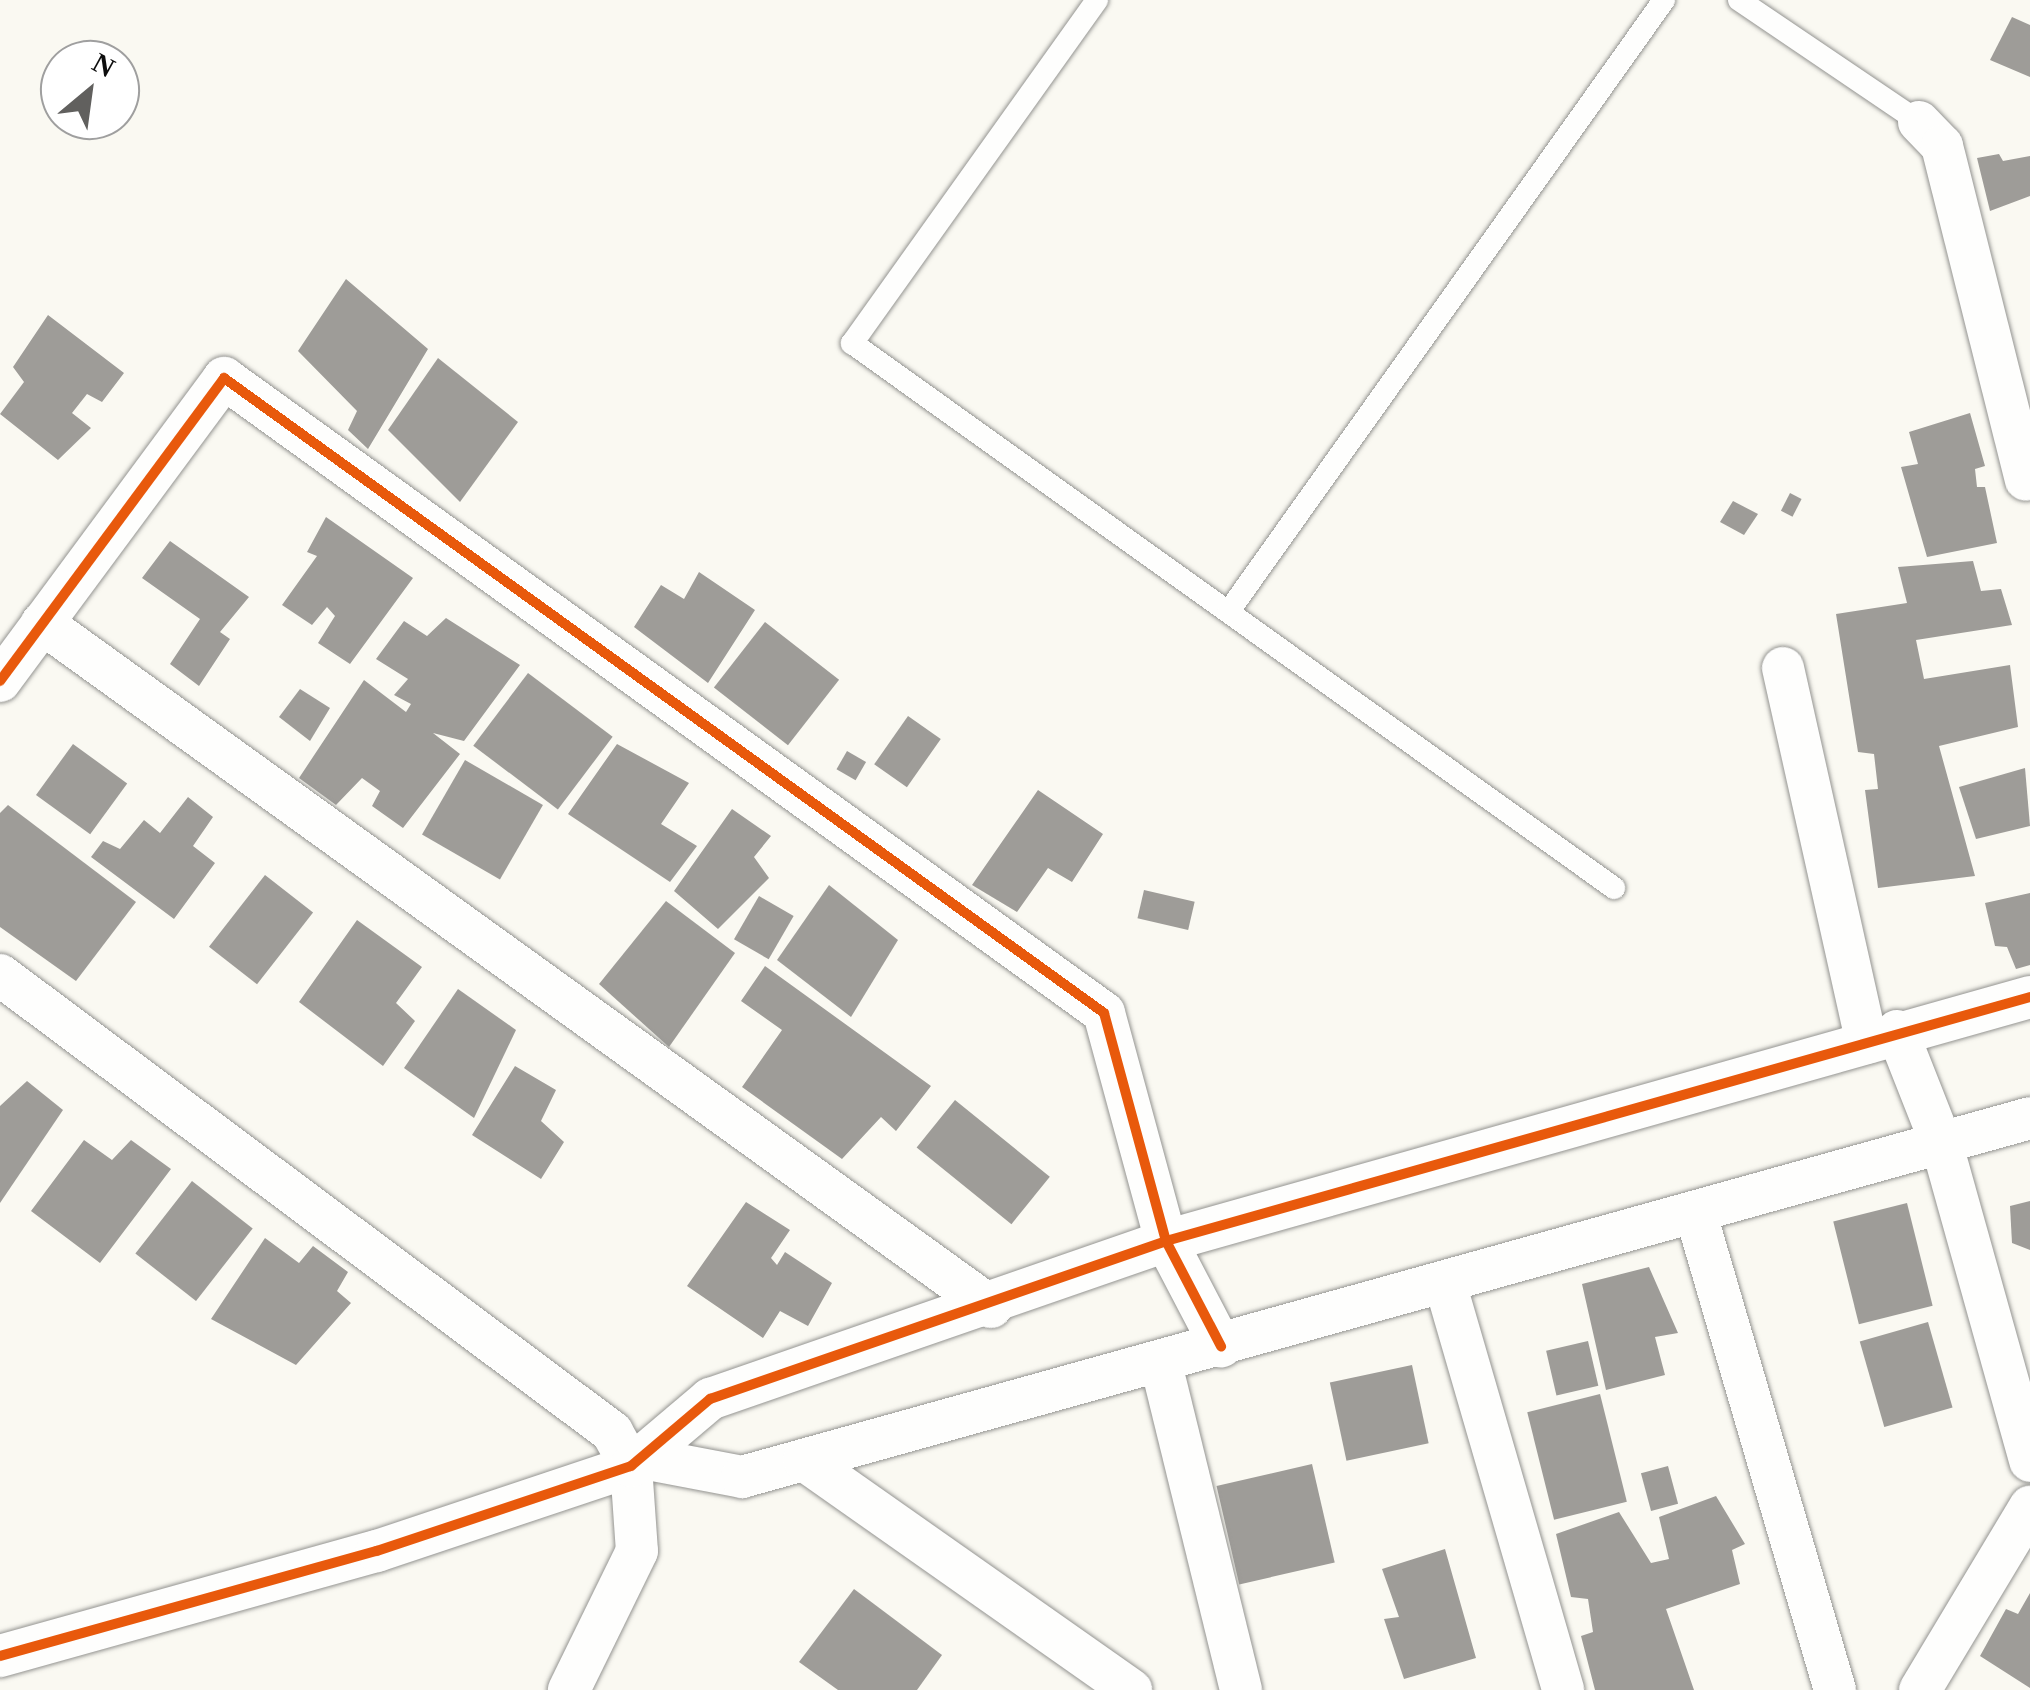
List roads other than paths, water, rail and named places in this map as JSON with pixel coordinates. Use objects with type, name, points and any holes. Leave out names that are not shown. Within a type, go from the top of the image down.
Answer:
[{"type":"street","points":[[1919,122],[1942,146],[2029,486]]},
{"type":"street","points":[[0,681],[224,378],[1104,1013],[1166,1241],[1221,1346]]},
{"type":"street","points":[[42,623],[991,1308]]},
{"type":"street","points":[[1783,668],[1882,1037],[1942,1145],[2030,1460]]},
{"type":"street","points":[[0,976],[591,1409],[639,1462],[742,1477],[1697,1218],[2030,1118]]},
{"type":"street","points":[[0,1656],[376,1550],[639,1462],[710,1398],[991,1308],[1166,1241],[2030,997]]},
{"type":"street","points":[[1697,1218],[1834,1690]]},
{"type":"street","points":[[1445,1284],[1563,1690]]},
{"type":"street","points":[[1161,1364],[1241,1690]]},
{"type":"street","points":[[804,1460],[1130,1690]]},
{"type":"street","points":[[569,1690],[637,1551],[639,1462]]},
{"type":"street","points":[[1920,1690],[2030,1507]]},
{"type":"lane","points":[[1097,0],[852,343],[1614,888]]},
{"type":"lane","points":[[1229,610],[1664,0]]},
{"type":"lane","points":[[1739,0],[1919,122]]}]
